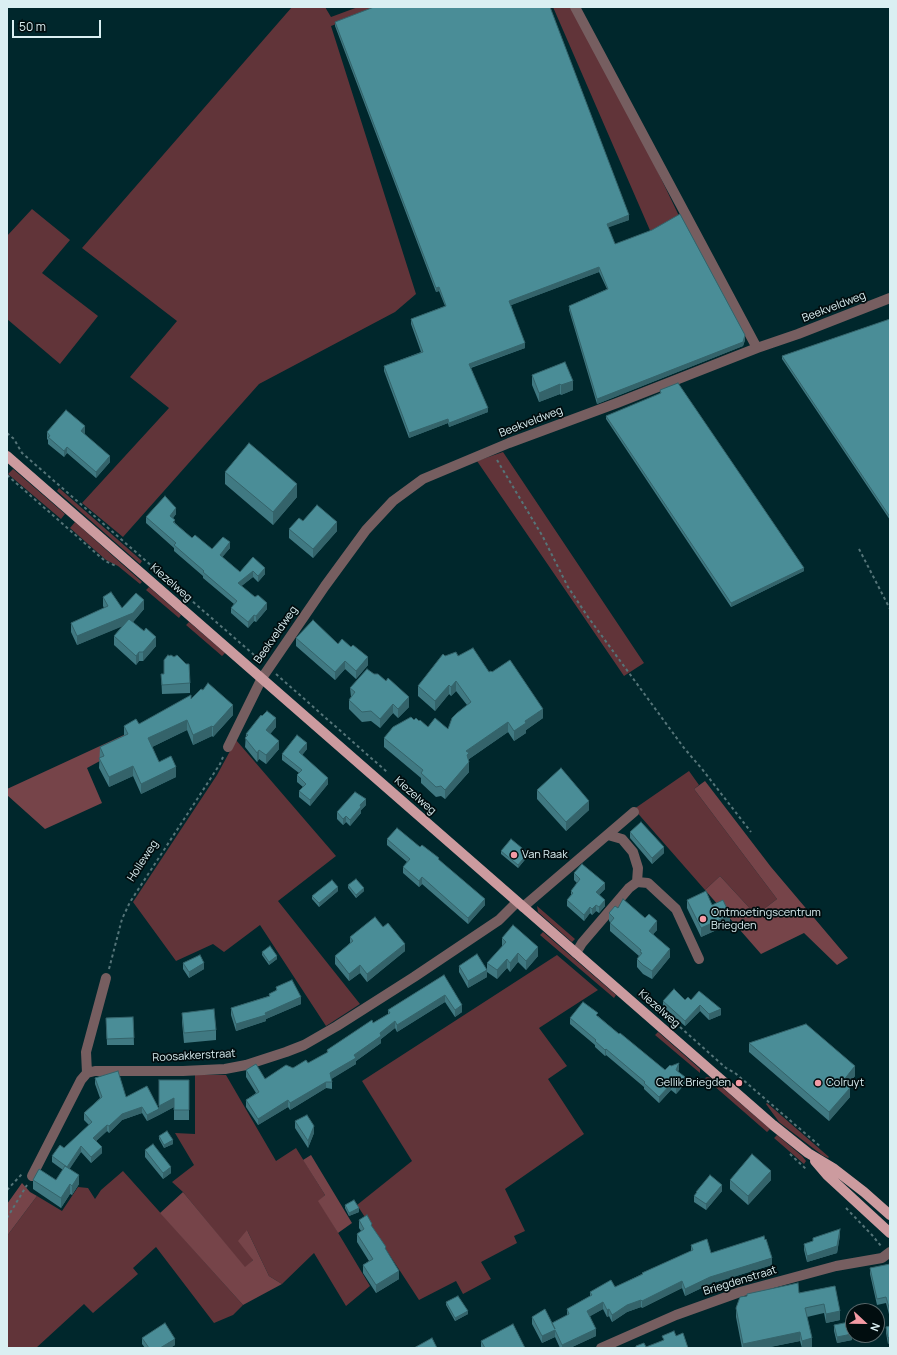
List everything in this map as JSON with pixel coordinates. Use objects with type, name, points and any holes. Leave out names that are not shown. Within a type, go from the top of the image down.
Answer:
[{"type":"main road","name":"Kiezelweg","points":[[7,456],[773,1125],[808,1153],[833,1168],[890,1214]]},
{"type":"main road","name":"Kiezelweg","points":[[808,1153],[832,1180],[890,1233]]},
{"type":"street","points":[[576,7],[757,348]]},
{"type":"street","name":"Beekveldweg","points":[[262,678],[297,626],[366,530],[393,501],[423,479],[491,450],[890,298]]},
{"type":"street","points":[[228,747],[262,678]]},
{"type":"street","name":"Roosakkerstraat","points":[[87,1073],[95,1071],[183,1071],[225,1069],[246,1065],[304,1045],[414,977],[499,920],[608,835],[634,812]]},
{"type":"street","points":[[608,835],[622,839],[633,852],[638,868],[637,882]]},
{"type":"street","points":[[576,953],[582,943],[629,888],[637,882],[648,883],[676,909],[699,958]]},
{"type":"street","points":[[32,1176],[81,1080],[87,1073],[86,1052],[106,978]]},
{"type":"street","name":"Briegdenstraat","points":[[601,1348],[676,1315],[740,1292],[836,1266],[882,1258],[889,1253]]},
{"type":"path","points":[[7,433],[14,439],[22,453],[388,772]]},
{"type":"path","points":[[491,450],[543,536],[568,587],[580,605],[680,742],[751,832]]},
{"type":"path","points":[[859,549],[890,609]]},
{"type":"path","name":"Holleweg","points":[[106,978],[122,919],[130,902],[220,764],[228,747]]},
{"type":"path","points":[[678,1026],[726,1068],[736,1073],[822,1148]]},
{"type":"path","points":[[7,1218],[32,1176]]},
{"type":"path","points":[[863,1226],[889,1253]]},
{"type":"shaded area","points":[[292,7],[325,7],[331,17],[358,7],[382,7],[331,26],[416,294],[395,312],[259,384],[123,537],[82,503],[169,408],[130,377],[177,321],[82,248]]},
{"type":"shaded area","points":[[553,7],[571,7],[632,118],[680,218],[652,235]]},
{"type":"shaded area","points":[[32,209],[70,240],[42,273],[98,316],[60,364],[7,319],[7,236]]},
{"type":"shaded area","points":[[503,452],[644,663],[624,676],[477,461]]},
{"type":"shaded area","points":[[13,469],[65,514],[61,519],[8,474]]},
{"type":"shaded area","points":[[59,488],[142,561],[140,564],[57,491]]},
{"type":"shaded area","points":[[75,522],[142,582],[140,584],[118,566],[106,560],[70,528]]},
{"type":"shaded area","points":[[149,587],[181,615],[179,618],[146,590]]},
{"type":"shaded area","points":[[189,622],[225,653],[222,656],[186,625]]},
{"type":"shaded area","points":[[139,728],[144,737],[87,768],[102,803],[45,829],[7,795],[7,789]]},
{"type":"shaded area","points":[[236,740],[336,856],[278,901],[360,1004],[326,1026],[260,925],[224,952],[213,944],[176,961],[133,902],[217,775]]},
{"type":"shaded area","points":[[689,771],[699,785],[694,789],[777,899],[756,915],[720,876],[705,890],[634,809]]},
{"type":"shaded area","points":[[705,781],[771,867],[848,958],[837,965],[804,933],[761,954],[705,890],[720,876],[756,915],[777,899],[694,789]]},
{"type":"shaded area","points":[[537,906],[575,939],[572,942],[538,912]]},
{"type":"shaded area","points":[[543,932],[616,995],[614,998],[540,935]]},
{"type":"shaded area","points":[[557,955],[598,990],[539,1028],[567,1066],[548,1079],[584,1134],[505,1189],[525,1231],[514,1236],[517,1243],[481,1262],[491,1279],[463,1294],[456,1281],[419,1300],[357,1205],[412,1161],[362,1081]]},
{"type":"shaded area","points":[[658,1032],[700,1069],[700,1073],[655,1035]]},
{"type":"shaded area","points":[[195,1075],[226,1075],[276,1161],[296,1148],[325,1195],[319,1201],[370,1286],[346,1306],[314,1253],[282,1284],[269,1276],[247,1230],[253,1260],[245,1268],[183,1192],[172,1182],[194,1165],[175,1133],[195,1134]]},
{"type":"shaded area","points":[[705,1078],[711,1078],[770,1129],[767,1132]]},
{"type":"shaded area","points":[[767,1103],[829,1157],[828,1158],[822,1155],[779,1122],[766,1104]]},
{"type":"shaded area","points":[[777,1135],[802,1156],[806,1161],[804,1164],[774,1138]]},
{"type":"shaded area","points":[[311,1155],[352,1223],[338,1233],[318,1201],[325,1195],[303,1160]]},
{"type":"shaded area","points":[[123,1171],[243,1305],[233,1315],[214,1323],[156,1247],[133,1268],[138,1274],[93,1313],[84,1304],[36,1348],[7,1348],[7,1236],[37,1196],[62,1211],[78,1187],[88,1188],[95,1199],[101,1190]]},
{"type":"shaded area","points":[[22,1183],[30,1192],[37,1196],[7,1236],[7,1204]]},
{"type":"shaded area","points":[[183,1192],[245,1267],[253,1260],[238,1241],[247,1230],[269,1276],[282,1284],[243,1305],[160,1213]]},
{"type":"building","points":[[374,7],[550,7],[629,215],[607,224],[615,244],[652,230],[680,214],[745,335],[743,342],[597,399],[569,306],[608,289],[599,267],[509,301],[525,343],[469,364],[488,408],[449,423],[448,419],[409,433],[384,366],[423,352],[411,319],[446,306],[439,287],[436,288],[335,22]]},
{"type":"building","points":[[890,319],[890,517],[782,356]]},
{"type":"building","points":[[565,362],[573,381],[560,384],[539,393],[532,375]]},
{"type":"building","points":[[678,383],[804,568],[731,603],[606,416],[661,393],[660,390]]},
{"type":"building","points":[[66,410],[85,426],[81,431],[110,456],[96,472],[67,447],[64,451],[48,437],[50,436],[47,432]]},
{"type":"building","points":[[249,443],[297,484],[273,512],[225,472]]},
{"type":"building","points":[[165,496],[176,508],[170,516],[175,520],[173,522],[192,538],[195,535],[212,549],[223,537],[230,542],[220,555],[240,572],[253,557],[265,568],[258,576],[253,571],[238,583],[255,597],[258,595],[267,603],[256,616],[254,615],[248,622],[231,608],[237,601],[203,572],[204,571],[174,545],[176,543],[146,517]]},
{"type":"building","points":[[317,505],[337,522],[313,549],[289,529],[299,518],[303,521]]},
{"type":"building","points":[[111,592],[122,608],[136,593],[144,600],[133,613],[77,636],[71,623],[108,606],[103,597]]},
{"type":"building","points":[[129,619],[144,631],[146,628],[156,637],[143,652],[139,652],[136,656],[114,636]]},
{"type":"building","points":[[313,620],[338,644],[342,639],[351,647],[353,645],[368,657],[356,671],[345,661],[335,672],[296,638]]},
{"type":"building","points":[[473,648],[489,672],[492,672],[510,660],[543,709],[525,721],[526,723],[514,731],[508,722],[466,751],[469,753],[467,755],[469,762],[445,790],[441,786],[436,787],[421,773],[423,770],[384,738],[393,727],[411,717],[414,720],[416,718],[419,721],[420,720],[428,727],[435,718],[448,729],[452,718],[471,702],[456,681],[451,687],[449,685],[435,701],[418,686],[443,654],[445,656],[456,652],[458,656]]},
{"type":"building","points":[[168,655],[174,657],[177,655],[186,664],[189,664],[190,683],[162,685],[161,674],[164,674],[164,660]]},
{"type":"building","points":[[367,669],[374,674],[378,674],[386,681],[388,678],[409,697],[398,709],[393,704],[380,719],[371,711],[362,712],[349,700],[355,692],[350,688]]},
{"type":"building","points":[[208,683],[233,705],[213,727],[212,726],[193,735],[187,720],[148,738],[159,762],[171,756],[176,767],[141,784],[133,766],[109,777],[99,758],[104,756],[100,747],[128,734],[124,726],[136,719],[139,724],[191,695],[191,699],[201,689],[203,690]]},
{"type":"building","points":[[267,711],[276,718],[266,730],[279,741],[266,755],[259,750],[257,753],[245,738],[248,735],[246,734],[261,715],[262,716]]},
{"type":"building","points":[[297,735],[307,743],[299,752],[328,778],[310,800],[299,791],[306,784],[297,775],[302,770],[282,754]]},
{"type":"building","points":[[561,768],[589,801],[566,822],[537,790]]},
{"type":"building","points":[[355,792],[366,799],[350,820],[346,816],[343,819],[337,812]]},
{"type":"building","points":[[641,822],[664,847],[652,858],[630,832]]},
{"type":"building","points":[[397,828],[420,847],[422,845],[439,858],[438,859],[485,899],[468,918],[422,877],[419,881],[403,867],[410,859],[387,839]]},
{"type":"building","name":"Van Raak","points":[[511,839],[528,853],[518,865],[501,851]]},
{"type":"building","points":[[582,864],[605,883],[596,892],[605,900],[599,907],[596,905],[592,909],[590,907],[584,915],[567,900],[573,893],[571,891],[580,879],[574,873]]},
{"type":"building","points":[[356,879],[364,888],[356,895],[348,885]]},
{"type":"building","points":[[332,880],[338,887],[319,903],[312,896]]},
{"type":"building","points":[[706,891],[712,905],[723,900],[730,915],[701,928],[687,900]]},
{"type":"building","points":[[623,899],[645,918],[649,914],[657,921],[649,931],[670,949],[652,971],[637,959],[642,953],[640,952],[641,950],[610,923],[614,918],[609,913],[615,906],[618,908]]},
{"type":"building","points":[[375,917],[383,927],[388,923],[405,944],[367,974],[360,965],[349,974],[335,956],[353,941],[350,937]]},
{"type":"building","points":[[513,925],[538,947],[526,961],[518,953],[510,963],[507,959],[497,970],[487,963],[506,942],[502,938]]},
{"type":"building","points":[[270,946],[277,956],[269,962],[262,952]]},
{"type":"building","points":[[477,954],[487,970],[468,981],[459,966]]},
{"type":"building","points":[[200,955],[204,963],[189,972],[183,963]]},
{"type":"building","points":[[444,975],[462,1005],[455,1010],[445,995],[397,1025],[395,1021],[380,1033],[381,1036],[354,1055],[356,1058],[330,1073],[332,1082],[326,1082],[290,1103],[288,1100],[258,1119],[246,1100],[259,1092],[246,1070],[256,1064],[265,1079],[286,1065],[293,1068],[306,1060],[308,1063],[328,1052],[327,1050],[372,1020],[373,1023],[390,1013],[388,1010]]},
{"type":"building","points":[[292,980],[301,997],[265,1013],[266,1015],[236,1024],[231,1008],[270,996],[269,994],[277,990],[276,987]]},
{"type":"building","points":[[674,989],[685,1000],[688,997],[691,1000],[699,991],[721,1009],[709,1014],[700,1005],[685,1021],[663,1001]]},
{"type":"building","points":[[583,1002],[598,1013],[596,1015],[665,1070],[670,1065],[679,1063],[676,1070],[685,1077],[676,1088],[671,1084],[659,1097],[644,1083],[645,1082],[606,1049],[605,1050],[595,1041],[596,1040],[570,1018]]},
{"type":"building","points":[[214,1009],[216,1030],[184,1033],[182,1013]]},
{"type":"building","points":[[133,1017],[134,1038],[107,1039],[106,1018]]},
{"type":"building","name":"Colruyt","points":[[806,1024],[855,1066],[843,1081],[850,1088],[829,1112],[749,1043]]},
{"type":"building","points":[[118,1071],[126,1097],[147,1086],[159,1109],[147,1115],[142,1107],[122,1114],[93,1138],[102,1147],[91,1157],[81,1146],[67,1167],[52,1156],[60,1145],[64,1148],[92,1122],[84,1113],[102,1097],[95,1078]]},
{"type":"building","points":[[159,1080],[189,1080],[189,1110],[174,1110],[174,1098],[159,1106]]},
{"type":"building","points":[[307,1115],[314,1126],[308,1141],[295,1121]]},
{"type":"building","points":[[167,1131],[173,1140],[164,1145],[159,1136]]},
{"type":"building","points":[[153,1144],[171,1167],[163,1173],[145,1150]]},
{"type":"building","points":[[752,1154],[771,1171],[748,1196],[730,1180]]},
{"type":"building","points":[[65,1166],[79,1175],[72,1186],[70,1184],[61,1198],[33,1180],[39,1169],[56,1180]]},
{"type":"building","points":[[710,1175],[722,1185],[706,1204],[694,1196]]},
{"type":"building","points":[[354,1200],[359,1208],[349,1213],[345,1205]]},
{"type":"building","points":[[367,1215],[372,1224],[371,1225],[386,1247],[385,1248],[399,1271],[376,1285],[363,1265],[373,1259],[357,1234],[364,1229],[359,1220]]},
{"type":"building","points":[[840,1229],[837,1246],[807,1256],[804,1244],[813,1241],[813,1238]]},
{"type":"building","points":[[764,1236],[765,1240],[766,1239],[772,1258],[710,1277],[685,1289],[682,1281],[642,1301],[641,1300],[627,1305],[612,1315],[609,1309],[607,1310],[603,1302],[587,1311],[596,1329],[562,1345],[555,1330],[542,1336],[532,1317],[545,1309],[552,1323],[569,1314],[567,1309],[592,1295],[590,1292],[611,1280],[615,1287],[693,1250],[691,1245],[707,1239],[711,1253]]},
{"type":"building","points":[[890,1264],[890,1311],[886,1297],[877,1299],[870,1268]]},
{"type":"building","points":[[798,1283],[799,1293],[835,1286],[840,1311],[826,1314],[824,1304],[805,1308],[812,1338],[802,1341],[800,1332],[743,1344],[736,1308],[740,1297],[747,1296],[747,1294]]},
{"type":"building","points":[[458,1296],[468,1311],[455,1318],[446,1302]]},
{"type":"building","points":[[165,1323],[175,1339],[160,1348],[149,1348],[142,1338]]},
{"type":"building","points":[[845,1323],[845,1335],[837,1337],[834,1325]]},
{"type":"building","points":[[513,1324],[525,1348],[485,1348],[481,1341]]},
{"type":"building","points":[[890,1326],[890,1337],[888,1338],[886,1327]]},
{"type":"building","points":[[674,1331],[676,1336],[683,1333],[688,1348],[636,1348],[636,1346],[644,1343],[646,1347],[664,1340],[662,1336]]},
{"type":"building","points":[[432,1338],[437,1348],[414,1348]]},
{"type":"place","name":"Van Raak","points":[[514,855]]},
{"type":"place","name":"Ontmoetingscentrum Briegden","points":[[703,919]]},
{"type":"place","name":"Gellik Briegden","points":[[739,1083]]},
{"type":"place","name":"Colruyt","points":[[818,1083]]}]
